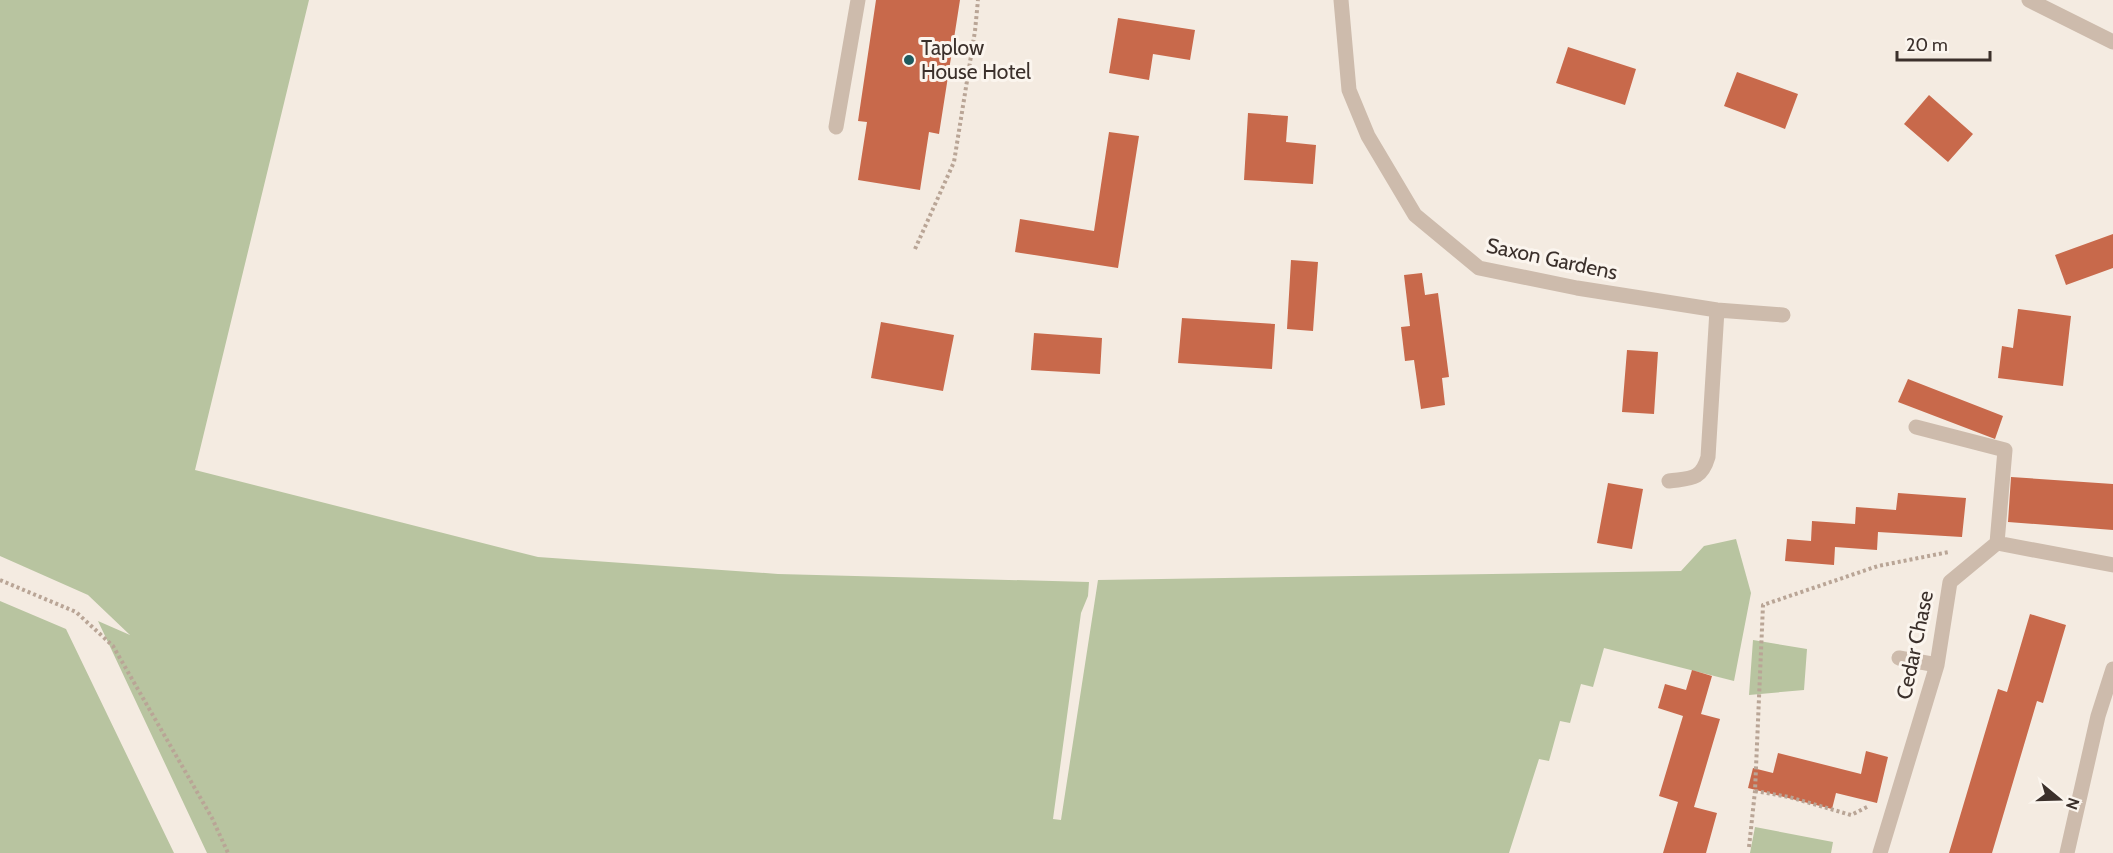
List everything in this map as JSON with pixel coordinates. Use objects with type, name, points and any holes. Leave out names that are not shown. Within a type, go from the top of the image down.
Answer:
[{"type":"street","points":[[836,127],[858,0]]},
{"type":"street","name":"Saxon Gardens","points":[[1341,0],[1349,90],[1368,136],[1415,214],[1479,268],[1577,288],[1717,310],[1783,315]]},
{"type":"street","points":[[2029,0],[2113,42]]},
{"type":"street","points":[[1669,481],[1696,477],[1704,471],[1708,458],[1717,310]]},
{"type":"street","points":[[1916,427],[2005,450],[1997,543],[2113,565]]},
{"type":"street","name":"Cedar Chase","points":[[1880,853],[1937,665],[1950,582],[1997,543]]},
{"type":"street","points":[[1899,658],[1937,665]]},
{"type":"street","points":[[2067,853],[2098,716],[2113,669]]},
{"type":"path","points":[[915,249],[954,162],[978,0]]},
{"type":"path","points":[[1749,847],[1755,791],[1763,605],[1878,566],[1954,551]]},
{"type":"path","points":[[0,580],[76,612],[113,646],[212,818],[228,853]]},
{"type":"path","points":[[1755,791],[1789,797],[1851,814],[1898,794]]},
{"type":"green space","points":[[0,0],[309,0],[195,470],[538,557],[778,574],[1089,582],[1088,596],[1081,613],[1053,819],[1061,820],[1098,580],[1681,571],[1704,546],[1736,539],[1751,593],[1734,681],[1604,648],[1593,687],[1581,684],[1570,723],[1560,721],[1549,761],[1539,759],[1509,853],[207,853],[98,621],[130,635],[88,595],[0,556]]},
{"type":"green space","points":[[0,601],[66,629],[174,853],[0,853]]},
{"type":"green space","points":[[1753,640],[1807,649],[1804,690],[1749,695]]},
{"type":"green space","points":[[1755,827],[1833,842],[1831,853],[1750,853]]},
{"type":"building","name":"Taplow House Hotel","points":[[876,0],[960,0],[939,134],[929,132],[920,190],[858,180],[867,122],[858,121]]},
{"type":"building","points":[[1118,18],[1195,30],[1190,60],[1153,54],[1149,80],[1109,73]]},
{"type":"building","points":[[1568,47],[1636,69],[1625,105],[1556,83]]},
{"type":"building","points":[[1737,72],[1798,94],[1785,129],[1724,106]]},
{"type":"building","points":[[1929,95],[1973,134],[1948,162],[1904,124]]},
{"type":"building","points":[[1248,113],[1288,116],[1286,142],[1316,145],[1313,184],[1244,180]]},
{"type":"building","points":[[1109,132],[1139,136],[1118,268],[1015,252],[1020,219],[1094,231]]},
{"type":"building","points":[[2113,234],[2113,268],[2066,285],[2055,255]]},
{"type":"building","points":[[1291,260],[1318,262],[1313,331],[1287,329]]},
{"type":"building","points":[[1422,273],[1425,295],[1438,293],[1449,377],[1442,378],[1445,405],[1421,409],[1414,360],[1405,361],[1401,327],[1410,326],[1404,275]]},
{"type":"building","points":[[2018,309],[2071,316],[2063,386],[1998,378],[2002,346],[2013,348]]},
{"type":"building","points":[[1182,318],[1275,324],[1272,369],[1178,363]]},
{"type":"building","points":[[881,322],[954,335],[943,391],[871,378]]},
{"type":"building","points":[[1034,333],[1102,338],[1100,374],[1031,370]]},
{"type":"building","points":[[1627,350],[1658,352],[1654,414],[1622,412]]},
{"type":"building","points":[[1908,379],[2003,416],[1995,439],[1898,402]]},
{"type":"building","points":[[2011,477],[2113,484],[2113,530],[2008,522]]},
{"type":"building","points":[[1608,483],[1643,489],[1632,549],[1597,543]]},
{"type":"building","points":[[1898,493],[1966,498],[1962,537],[1878,532],[1877,550],[1835,547],[1834,565],[1785,561],[1787,539],[1811,541],[1812,521],[1855,524],[1856,507],[1896,510]]},
{"type":"building","points":[[2030,614],[2066,625],[2043,703],[2037,701],[1992,853],[1949,853],[1998,689],[2007,692]]},
{"type":"building","points":[[1692,670],[1712,676],[1701,714],[1720,719],[1694,807],[1717,813],[1706,853],[1663,853],[1678,802],[1659,796],[1683,716],[1658,708],[1665,684],[1686,690]]},
{"type":"building","points":[[1866,751],[1888,757],[1877,803],[1836,793],[1832,809],[1748,788],[1753,768],[1773,773],[1778,753],[1861,774]]},
{"type":"place","name":"Taplow House Hotel","points":[[909,60]]}]
